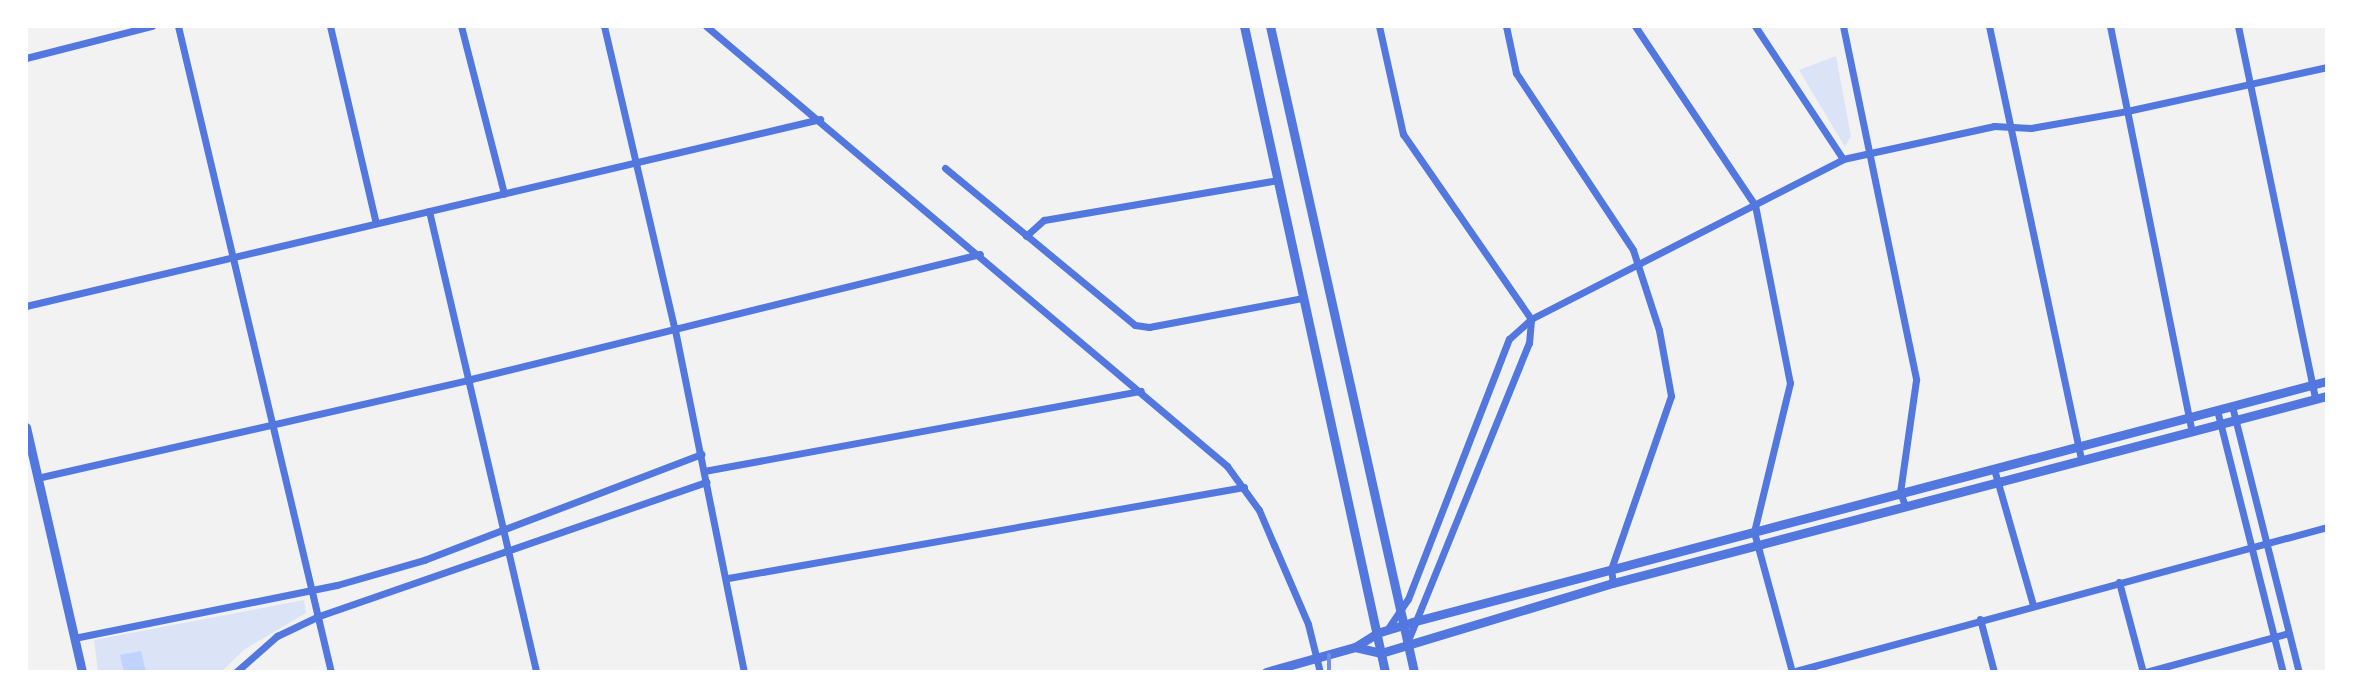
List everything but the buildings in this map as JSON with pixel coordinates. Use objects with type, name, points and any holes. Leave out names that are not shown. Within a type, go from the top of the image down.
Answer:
[{"type":"street","points":[[26,58],[152,26]]},
{"type":"street","points":[[178,26],[229,256],[331,672]]},
{"type":"street","points":[[330,26],[376,223]]},
{"type":"street","points":[[461,26],[504,194]]},
{"type":"street","points":[[604,26],[675,330],[728,578],[744,672]]},
{"type":"street","points":[[706,26],[980,254],[1227,466],[1244,487],[1274,545],[1320,672]]},
{"type":"street","points":[[1244,26],[1303,298],[1382,631],[1381,653],[1385,672]]},
{"type":"street","points":[[1270,26],[1401,612],[1407,624]]},
{"type":"street","points":[[1379,26],[1403,134],[1531,319],[1529,343],[1407,624],[1407,644],[1414,672]]},
{"type":"street","points":[[1506,26],[1516,73],[1639,264],[1671,396],[1611,569],[1613,583]]},
{"type":"street","points":[[1635,26],[1745,182],[1755,205],[1790,383],[1754,532],[1792,672],[2327,527]]},
{"type":"street","points":[[1755,26],[1843,159]]},
{"type":"street","points":[[1843,26],[1872,150],[1916,380],[1900,492],[1905,506]]},
{"type":"street","points":[[1989,26],[2081,460]]},
{"type":"street","points":[[2110,26],[2192,431]]},
{"type":"street","points":[[2238,26],[2315,399]]},
{"type":"street","points":[[1266,672],[1355,647],[1382,631],[1401,612],[1509,339],[1531,319],[1843,159],[1872,150],[2010,126],[2031,128],[2127,111],[2327,67]]},
{"type":"street","points":[[26,306],[820,119]]},
{"type":"street","points":[[945,168],[1135,325],[1149,327],[1303,298]]},
{"type":"street","points":[[1026,236],[1044,220],[1278,180]]},
{"type":"street","points":[[429,211],[471,379],[506,550],[536,672]]},
{"type":"street","points":[[37,478],[471,379],[980,254]]},
{"type":"street","points":[[1382,631],[2327,381]]},
{"type":"street","points":[[704,471],[1141,391]]},
{"type":"street","points":[[1355,647],[1381,653],[1613,583],[2327,396]]},
{"type":"street","points":[[2232,406],[2299,672]]},
{"type":"street","points":[[2217,410],[2283,672]]},
{"type":"street","points":[[26,427],[82,672]]},
{"type":"street","points":[[74,638],[310,590],[424,560],[701,454]]},
{"type":"street","points":[[1994,469],[2033,605]]},
{"type":"street","points":[[236,672],[277,636],[319,616],[706,482]]},
{"type":"street","points":[[728,578],[1244,487]]},
{"type":"street","points":[[2119,582],[2145,672],[2289,633]]},
{"type":"street","points":[[1980,619],[1994,672]]},
{"type":"shaded area","points":[[1836,56],[1851,136],[1845,147],[1799,70]]},
{"type":"shaded area","points":[[304,600],[306,613],[245,649],[221,672],[98,672],[94,640]]},
{"type":"water","points":[[141,651],[146,672],[124,672],[120,655]]},
{"type":"railway","points":[[1329,655],[1329,672]]}]
